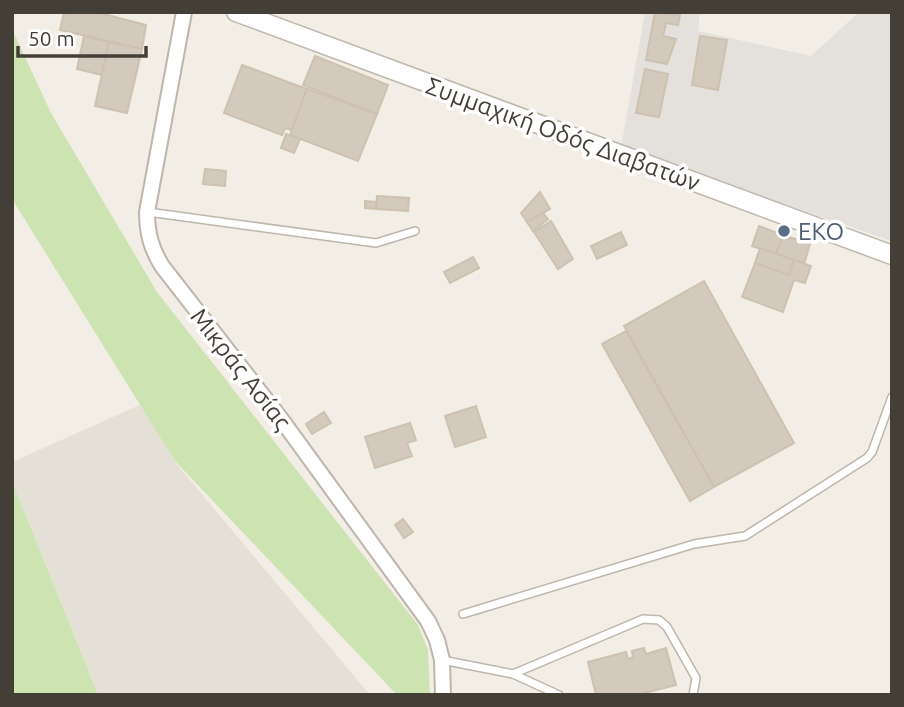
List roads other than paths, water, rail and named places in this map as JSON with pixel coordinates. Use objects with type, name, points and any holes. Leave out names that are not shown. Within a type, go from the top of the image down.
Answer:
[{"type":"street","name":"Μικράς Ασίας","points":[[184,12],[147,212],[147,231],[162,267],[355,518],[428,621],[442,660],[443,695]]},
{"type":"street","name":"Συμμαχική Οδός Διαβατών","points":[[236,12],[892,255]]},
{"type":"lane","points":[[147,212],[376,243],[415,231]]},
{"type":"lane","points":[[463,614],[695,544],[745,537],[866,458],[872,452],[892,397]]},
{"type":"lane","points":[[513,674],[643,619],[652,618],[667,627],[696,678],[693,695]]},
{"type":"lane","points":[[442,660],[513,674],[559,695]]},
{"type":"place","name":"EKO","points":[[784,231]]}]
